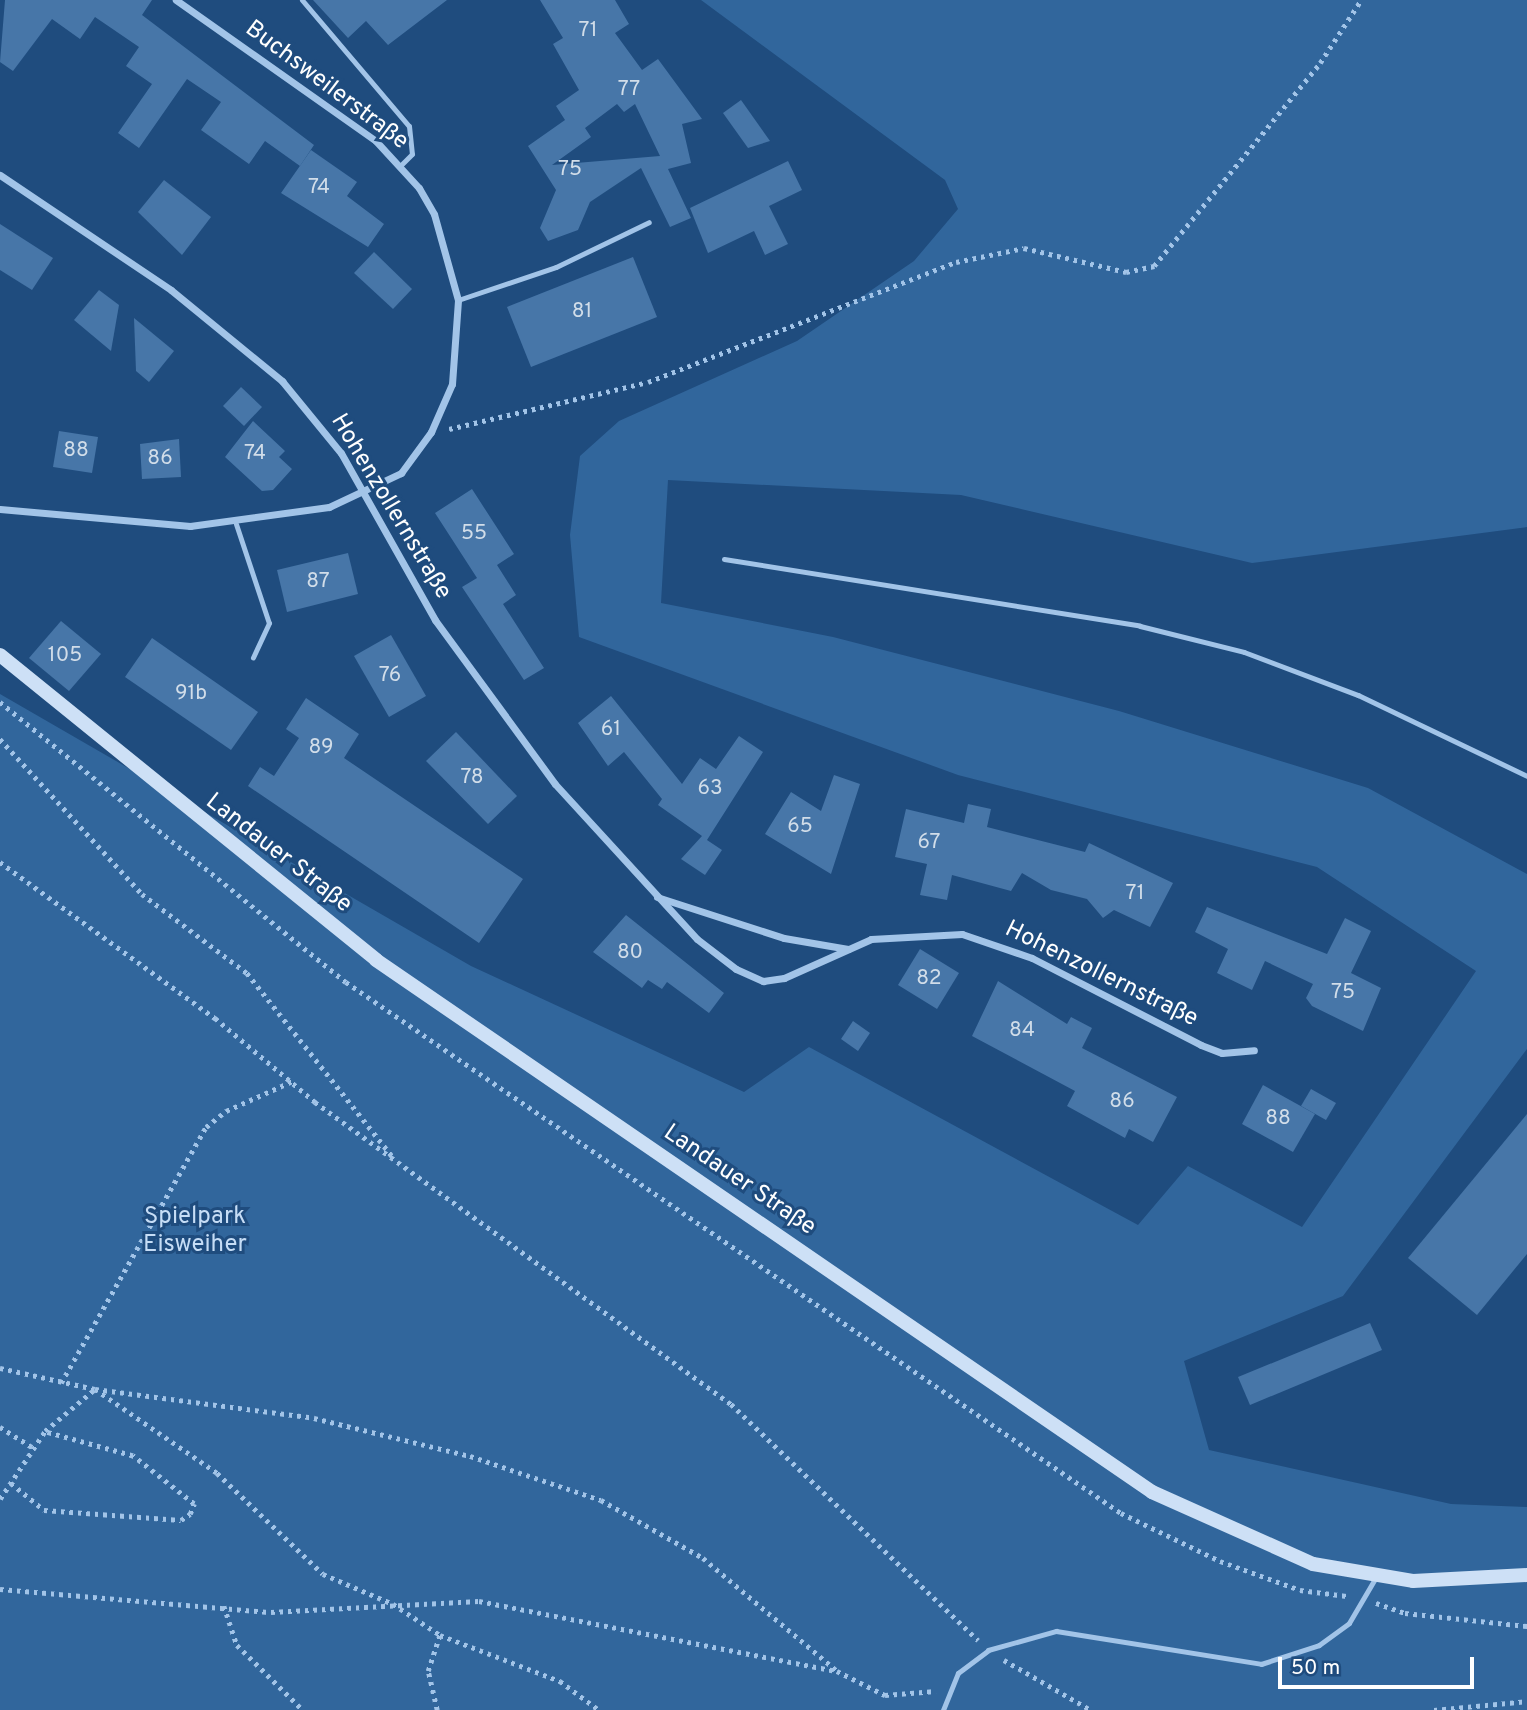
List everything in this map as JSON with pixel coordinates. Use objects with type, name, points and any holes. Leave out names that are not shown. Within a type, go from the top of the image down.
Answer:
[{"type":"main road","name":"Landauer Straße","points":[[0,655],[376,960],[1153,1492],[1313,1564],[1376,1577],[1527,1575]]},
{"type":"street","name":"Buchsweilerstraße","points":[[0,509],[154,526],[236,524],[363,495],[401,472],[430,432],[458,358],[458,300],[434,214],[401,165],[322,101],[176,0]]},
{"type":"street","name":"Hohenzollernstraße","points":[[0,175],[225,331],[319,423],[363,495],[394,555],[492,701],[654,896],[696,939],[749,977],[784,978],[848,949],[912,932],[962,934],[1032,958],[1201,1045],[1222,1053],[1254,1050]]},
{"type":"street","name":"Hohenzollernstraße","points":[[654,896],[784,938],[848,949]]},
{"type":"lane","points":[[302,0],[409,126],[412,154],[401,165]]},
{"type":"lane","points":[[458,300],[556,267],[649,222]]},
{"type":"lane","points":[[236,524],[269,624],[253,657]]},
{"type":"lane","points":[[724,559],[1140,626],[1244,652],[1370,700],[1527,776]]},
{"type":"lane","points":[[943,1710],[949,1690],[988,1650],[1056,1631],[1261,1664],[1319,1645],[1349,1623],[1376,1577]]},
{"type":"path","points":[[430,432],[648,382],[956,262],[1024,248],[1126,272],[1154,266],[1320,62],[1361,0]]},
{"type":"path","points":[[0,739],[142,894],[247,973],[398,1163]]},
{"type":"path","points":[[0,862],[295,1080],[398,1163],[731,1404],[988,1650],[1091,1710]]},
{"type":"path","points":[[61,1383],[206,1127],[226,1111],[295,1080]]},
{"type":"path","points":[[0,1368],[95,1389],[314,1418],[470,1456],[601,1500],[703,1558],[837,1671],[885,1695],[949,1690]]},
{"type":"path","points":[[0,1499],[45,1431],[95,1389]]},
{"type":"path","points":[[95,1389],[217,1473],[323,1574],[393,1604],[440,1635],[560,1681],[599,1710]]},
{"type":"path","points":[[0,1427],[32,1447]]},
{"type":"path","points":[[11,1483],[44,1510],[181,1520],[190,1514],[194,1504],[133,1456],[45,1431]]},
{"type":"path","points":[[0,1589],[271,1612],[479,1601],[837,1671]]},
{"type":"path","points":[[224,1606],[237,1644],[303,1710]]},
{"type":"path","points":[[437,1710],[428,1671],[440,1635]]},
{"type":"path","points":[[1434,1710],[1527,1701]]},
{"type":"green space","name":"Spielpark Eisweiher","points":[[701,0],[1527,0],[1527,527],[1252,563],[961,495],[668,480],[661,603],[833,637],[1119,711],[1368,788],[1527,874],[1527,1049],[1343,1296],[1184,1361],[1209,1450],[1451,1504],[1527,1507],[1527,1710],[0,1710],[0,694],[471,966],[744,1092],[809,1047],[1138,1225],[1188,1166],[1302,1227],[1476,971],[1317,867],[958,775],[579,637],[570,535],[580,456],[619,421],[797,341],[914,261],[958,209],[945,180]]},
{"type":"building","points":[[5,0],[152,0],[142,15],[314,145],[300,166],[265,141],[249,164],[201,130],[221,102],[187,79],[139,148],[118,133],[152,84],[126,66],[139,47],[95,17],[80,39],[52,19],[13,71],[0,62]]},
{"type":"building","points":[[313,0],[447,0],[388,45],[366,21],[348,38]]},
{"type":"building","points":[[540,0],[615,0],[629,24],[615,33],[642,70],[658,59],[702,119],[682,124],[691,163],[668,169],[691,218],[670,227],[641,168],[590,202],[578,230],[548,241],[540,228],[556,190],[528,146],[565,120],[556,106],[579,90],[553,44],[563,38]],"holes":[[[617,104],[624,112],[635,104],[660,156],[552,165],[591,137],[585,128]]]},
{"type":"building","points":[[741,100],[770,141],[748,148],[723,113]]},
{"type":"building","points":[[311,150],[357,182],[347,196],[384,224],[368,247],[281,193]]},
{"type":"building","points":[[788,161],[802,190],[769,206],[788,244],[765,255],[754,231],[708,253],[690,208]]},
{"type":"building","points":[[164,180],[211,217],[182,255],[138,212]]},
{"type":"building","points":[[0,224],[53,258],[32,290],[0,270]]},
{"type":"building","points":[[374,252],[412,289],[393,309],[354,273]]},
{"type":"building","points":[[633,257],[657,317],[531,367],[507,307]]},
{"type":"building","points":[[99,290],[119,305],[111,351],[74,320]]},
{"type":"building","points":[[134,318],[174,351],[149,382],[136,371]]},
{"type":"building","points":[[241,387],[262,407],[244,426],[223,406]]},
{"type":"building","points":[[253,421],[285,451],[279,457],[292,469],[273,490],[262,491],[225,457]]},
{"type":"building","points":[[59,431],[98,437],[92,473],[53,467]]},
{"type":"building","points":[[179,439],[181,477],[142,479],[140,444]]},
{"type":"building","points":[[472,489],[514,554],[497,565],[516,595],[503,604],[544,668],[524,680],[462,587],[477,578],[435,513]]},
{"type":"building","points":[[348,553],[358,594],[287,612],[277,570]]},
{"type":"building","points":[[61,621],[101,654],[69,691],[29,658]]},
{"type":"building","points":[[391,635],[426,696],[389,717],[354,656]]},
{"type":"building","points":[[152,638],[258,712],[231,750],[125,677]]},
{"type":"building","points":[[611,696],[682,784],[700,758],[716,769],[739,736],[763,752],[707,840],[722,850],[705,875],[681,859],[702,836],[658,805],[662,799],[624,752],[608,766],[578,723]]},
{"type":"building","points":[[306,698],[359,734],[344,758],[523,879],[479,943],[248,786],[260,767],[274,776],[299,738],[286,729]]},
{"type":"building","points":[[456,732],[517,796],[488,824],[426,761]]},
{"type":"building","points":[[834,775],[860,784],[831,874],[765,834],[791,792],[821,811]]},
{"type":"building","points":[[968,804],[991,809],[987,827],[1085,852],[1089,843],[1173,883],[1150,927],[1114,910],[1103,918],[1087,899],[1051,890],[1022,873],[1011,891],[952,875],[947,900],[920,895],[927,864],[895,857],[906,809],[964,823]]},
{"type":"building","points":[[1207,907],[1327,954],[1345,918],[1371,931],[1351,973],[1381,988],[1363,1031],[1312,1006],[1306,998],[1313,984],[1265,961],[1252,990],[1217,973],[1228,949],[1195,932]]},
{"type":"building","points":[[626,915],[724,993],[709,1013],[667,982],[662,989],[648,980],[642,988],[593,952]]},
{"type":"building","points":[[920,949],[959,973],[937,1009],[898,985]]},
{"type":"building","points":[[998,981],[1067,1024],[1071,1017],[1092,1028],[1082,1048],[1177,1097],[1153,1142],[1129,1129],[1125,1138],[1067,1106],[1075,1091],[972,1036]]},
{"type":"building","points":[[853,1021],[870,1033],[858,1051],[841,1039]]},
{"type":"building","points":[[1263,1085],[1315,1114],[1293,1152],[1242,1124]]},
{"type":"building","points":[[1311,1089],[1336,1103],[1326,1120],[1301,1106]]},
{"type":"building","points":[[1527,1114],[1527,1254],[1477,1315],[1408,1258]]},
{"type":"building","points":[[1370,1323],[1382,1350],[1250,1405],[1238,1377]]}]
